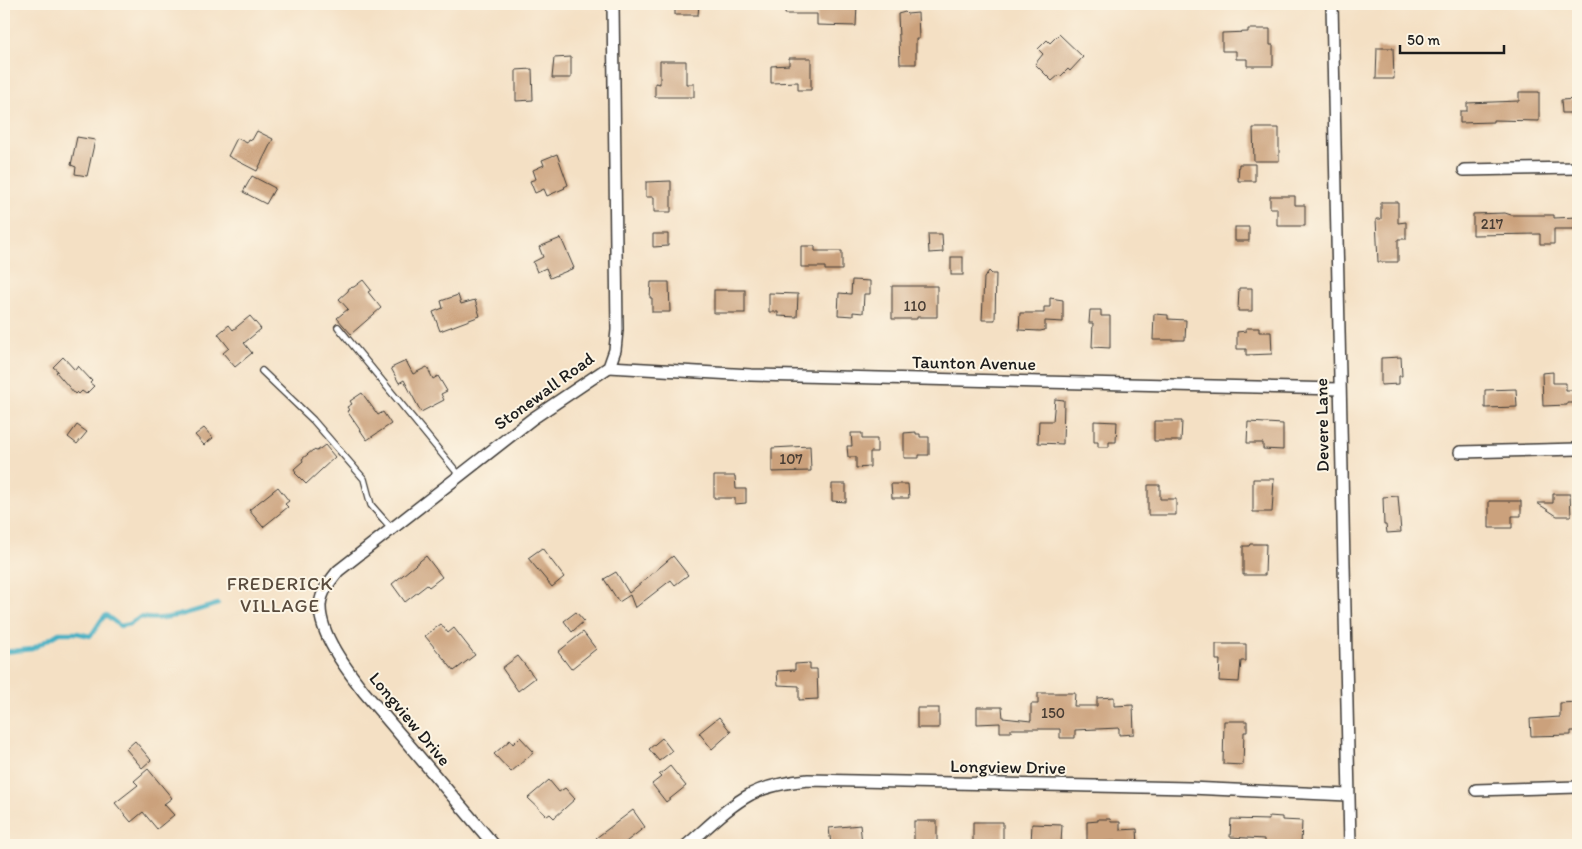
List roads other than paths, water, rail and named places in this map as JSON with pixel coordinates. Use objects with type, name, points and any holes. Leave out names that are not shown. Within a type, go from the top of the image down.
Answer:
[{"type":"street","name":"Stonewall Road","points":[[320,604],[325,589],[338,571],[532,419],[609,366],[615,350],[617,330],[613,4]]},
{"type":"street","name":"Devere Lane","points":[[1332,4],[1350,845]]},
{"type":"street","points":[[1464,170],[1578,168]]},
{"type":"street","name":"Taunton Avenue","points":[[609,366],[751,375],[1339,389]]},
{"type":"street","points":[[1460,452],[1578,450]]},
{"type":"street","name":"Longview Drive","points":[[320,604],[322,620],[345,667],[494,845]]},
{"type":"street","name":"Longview Drive","points":[[686,845],[730,808],[751,794],[784,783],[808,780],[1190,788],[1348,795]]},
{"type":"street","points":[[1476,790],[1578,787]]},
{"type":"lane","points":[[338,327],[460,476]]},
{"type":"lane","points":[[262,371],[313,420],[364,479],[371,505],[392,529]]},
{"type":"waterway","points":[[4,652],[32,649],[59,633],[77,633],[90,636],[106,615],[120,626],[130,624],[141,617],[169,617],[218,604]]},
{"type":"district","name":"FREDERICK VILLAGE","points":[[280,594]]}]
